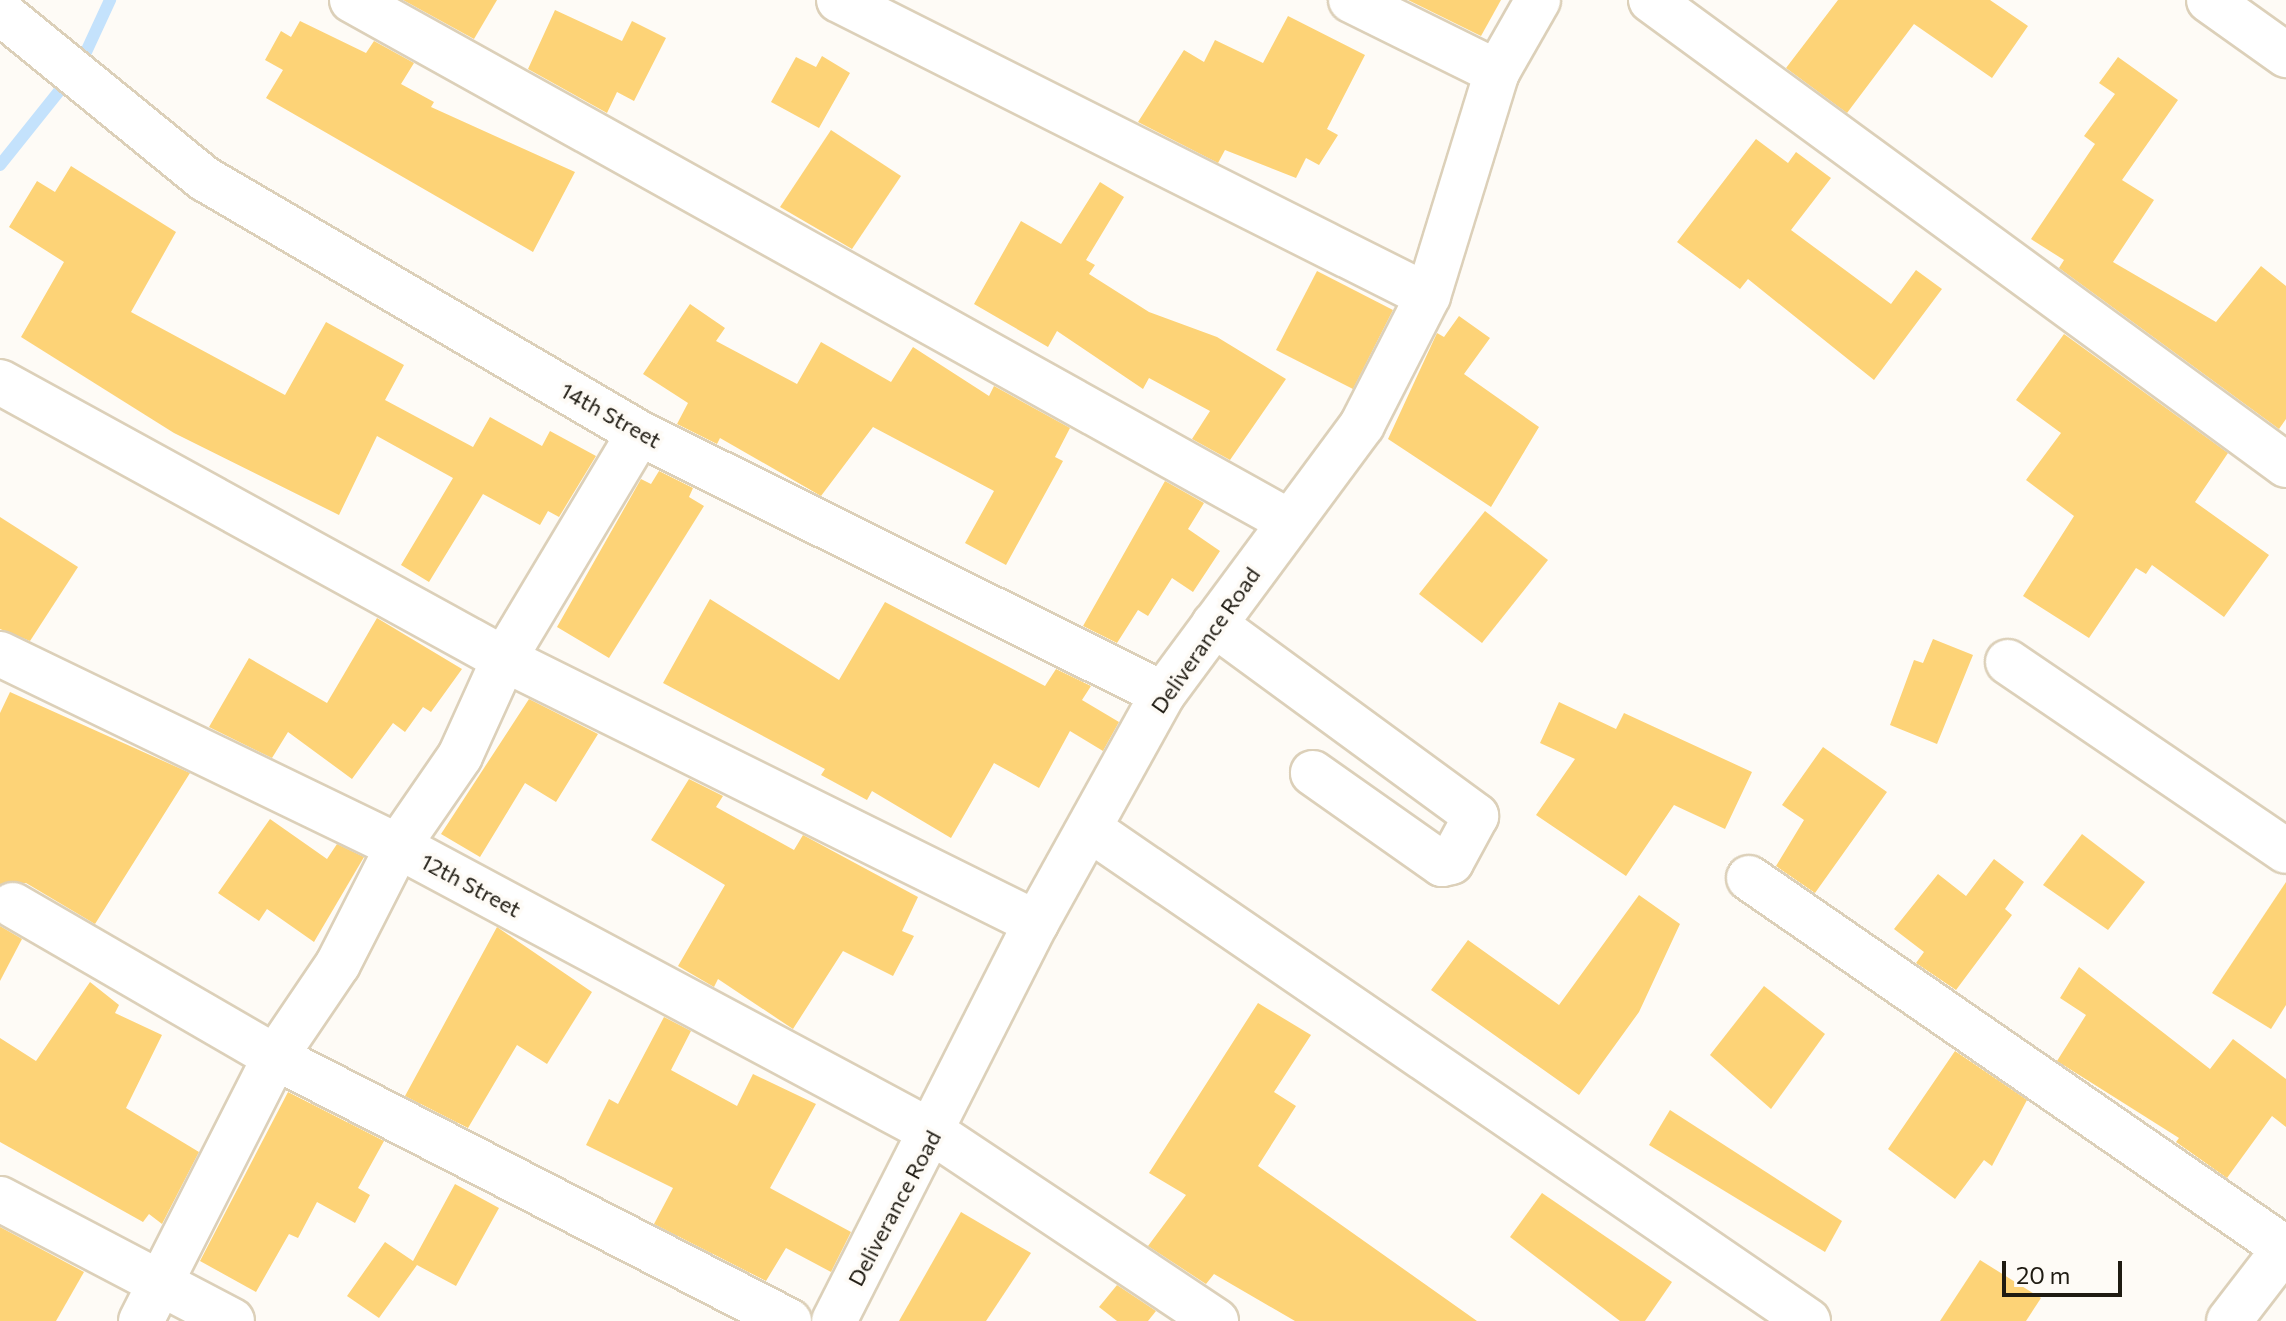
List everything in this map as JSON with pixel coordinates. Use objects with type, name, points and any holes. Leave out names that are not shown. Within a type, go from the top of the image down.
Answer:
[{"type":"street","points":[[352,0],[1288,521]]},
{"type":"street","points":[[839,0],[1428,296]]},
{"type":"street","points":[[1351,0],[1497,72]]},
{"type":"street","name":"Deliverance Road","points":[[834,1321],[934,1133],[1036,923],[1091,830],[1163,694],[1362,425],[1428,296],[1497,72],[1538,0]]},
{"type":"street","points":[[1651,0],[2286,465]]},
{"type":"street","points":[[2209,0],[2286,55]]},
{"type":"street","name":"14th Street","points":[[0,12],[74,76],[205,179],[639,433],[1163,694]]},
{"type":"street","points":[[0,382],[504,659],[1036,923]]},
{"type":"street","points":[[152,1303],[275,1057],[338,964],[398,846],[460,756],[504,659],[639,433]]},
{"type":"street","points":[[1214,624],[1476,816],[1451,862],[1442,864],[1313,773]]},
{"type":"street","name":"12th Street","points":[[0,654],[398,846],[934,1133],[1216,1321]]},
{"type":"street","points":[[2008,662],[2286,851]]},
{"type":"street","points":[[1091,830],[1808,1321]]},
{"type":"street","points":[[1749,878],[2286,1248],[2229,1321]]},
{"type":"street","points":[[13,905],[275,1057],[789,1321]]},
{"type":"street","points":[[0,1199],[152,1303],[232,1321]]},
{"type":"building","points":[[403,0],[497,0],[474,39]]},
{"type":"building","points":[[1408,0],[1501,0],[1481,36]]},
{"type":"building","points":[[1838,0],[1990,0],[2028,26],[1992,78],[1914,24],[1847,113],[1786,68]]},
{"type":"building","points":[[555,10],[622,41],[632,21],[666,38],[634,101],[617,92],[607,113],[528,69]]},
{"type":"building","points":[[1288,16],[1365,55],[1327,129],[1338,135],[1319,165],[1306,158],[1296,178],[1225,150],[1218,163],[1138,122],[1184,50],[1204,62],[1215,40],[1263,63]]},
{"type":"building","points":[[300,21],[366,53],[374,41],[414,63],[401,84],[434,102],[431,107],[575,172],[533,252],[266,98],[283,70],[265,60],[281,31],[291,37]]},
{"type":"building","points":[[822,56],[850,73],[819,128],[771,102],[796,57],[816,67]]},
{"type":"building","points":[[2118,57],[2178,100],[2122,180],[2154,200],[2113,262],[2216,322],[2261,266],[2286,286],[2286,419],[2279,429],[2059,268],[2064,260],[2031,239],[2095,144],[2084,136],[2115,94],[2099,83]]},
{"type":"building","points":[[831,130],[901,176],[852,249],[780,207]]},
{"type":"building","points":[[1756,139],[1788,163],[1796,152],[1831,178],[1791,230],[1891,304],[1916,270],[1942,289],[1874,380],[1748,279],[1740,289],[1677,242]]},
{"type":"building","points":[[71,166],[176,232],[131,312],[285,395],[326,322],[404,365],[385,400],[473,447],[490,417],[542,446],[550,431],[596,456],[559,517],[548,511],[540,525],[483,494],[429,582],[401,565],[453,478],[377,436],[339,515],[174,433],[21,337],[64,262],[9,227],[37,181],[55,192]]},
{"type":"building","points":[[1100,182],[1124,197],[1086,260],[1095,265],[1089,274],[1149,312],[1217,337],[1286,379],[1230,460],[1192,439],[1210,411],[1149,378],[1143,389],[1057,331],[1048,347],[974,304],[1021,221],[1061,244]]},
{"type":"building","points":[[1317,271],[1393,310],[1353,389],[1276,350]]},
{"type":"building","points":[[690,304],[725,328],[716,341],[797,384],[821,342],[891,382],[913,347],[989,396],[994,386],[1070,428],[1055,457],[1063,461],[1006,565],[965,543],[994,491],[873,427],[821,496],[720,438],[717,444],[677,424],[688,403],[643,374]]},
{"type":"building","points":[[1459,316],[1490,338],[1464,374],[1539,427],[1491,507],[1388,439],[1437,333],[1444,337]]},
{"type":"building","points":[[2064,334],[2228,453],[2195,502],[2269,555],[2224,617],[2152,565],[2146,574],[2136,568],[2089,638],[2023,596],[2074,516],[2026,480],[2061,433],[2016,400]]},
{"type":"building","points":[[659,471],[693,488],[689,497],[704,506],[609,658],[557,627],[641,479],[651,484]]},
{"type":"building","points":[[1165,481],[1204,503],[1188,529],[1220,551],[1193,592],[1172,578],[1148,616],[1138,610],[1117,643],[1083,626]]},
{"type":"building","points":[[1485,511],[1548,560],[1482,643],[1419,594]]},
{"type":"building","points":[[0,517],[78,567],[30,641],[0,629]]},
{"type":"building","points":[[710,599],[839,680],[885,602],[1045,686],[1056,669],[1091,686],[1082,700],[1119,722],[1103,751],[1070,731],[1039,788],[994,763],[951,838],[872,791],[867,800],[821,775],[825,769],[663,683]]},
{"type":"building","points":[[377,618],[462,669],[431,712],[423,707],[405,732],[393,723],[352,779],[288,732],[272,758],[209,727],[249,658],[327,703]]},
{"type":"building","points":[[1933,639],[1973,655],[1937,744],[1890,725],[1914,660],[1923,663]]},
{"type":"building","points":[[10,692],[190,773],[95,924],[26,883],[0,884],[0,713]]},
{"type":"building","points":[[529,699],[598,734],[556,802],[525,783],[480,857],[441,834]]},
{"type":"building","points":[[1559,702],[1616,729],[1624,713],[1752,772],[1725,829],[1674,805],[1626,876],[1536,815],[1575,759],[1540,743]]},
{"type":"building","points":[[1823,747],[1887,792],[1815,893],[1776,866],[1804,820],[1782,805]]},
{"type":"building","points":[[689,779],[723,796],[716,807],[794,850],[803,835],[918,897],[902,931],[914,936],[893,976],[843,951],[793,1029],[718,979],[714,987],[678,966],[725,885],[651,840]]},
{"type":"building","points":[[270,819],[327,859],[337,844],[364,857],[314,942],[267,909],[259,921],[218,893]]},
{"type":"building","points":[[2082,834],[2145,882],[2108,930],[2043,885]]},
{"type":"building","points":[[1994,859],[2024,882],[2005,909],[2012,915],[1956,990],[1916,963],[1924,952],[1894,929],[1938,874],[1966,896]]},
{"type":"building","points":[[2286,882],[2286,1005],[2271,1029],[2212,993]]},
{"type":"building","points":[[1639,895],[1680,924],[1639,1012],[1579,1095],[1431,990],[1468,940],[1559,1005]]},
{"type":"building","points":[[0,926],[22,939],[0,981]]},
{"type":"building","points":[[497,927],[592,992],[547,1064],[517,1045],[468,1128],[405,1096]]},
{"type":"building","points":[[2079,967],[2210,1069],[2233,1039],[2286,1079],[2286,1127],[2272,1116],[2227,1178],[2176,1142],[2179,1138],[2057,1061],[2086,1015],[2060,998]]},
{"type":"building","points":[[90,982],[119,1005],[115,1013],[162,1035],[126,1108],[199,1152],[162,1224],[149,1214],[143,1222],[0,1142],[0,1038],[36,1061]]},
{"type":"building","points":[[1764,986],[1825,1034],[1771,1109],[1710,1055]]},
{"type":"building","points":[[1258,1003],[1311,1035],[1274,1092],[1296,1106],[1258,1166],[1477,1321],[1295,1321],[1214,1274],[1206,1284],[1148,1246],[1186,1195],[1149,1173]]},
{"type":"building","points":[[664,1017],[691,1031],[671,1070],[737,1106],[753,1074],[816,1104],[770,1188],[851,1232],[831,1272],[786,1248],[766,1281],[654,1224],[673,1188],[586,1145],[609,1099],[618,1104]]},
{"type":"building","points":[[1955,1051],[2027,1100],[1992,1166],[1984,1160],[1955,1199],[1888,1149]]},
{"type":"building","points":[[288,1092],[384,1141],[358,1188],[370,1195],[355,1223],[317,1202],[298,1238],[289,1234],[256,1292],[200,1261]]},
{"type":"building","points":[[1670,1110],[1842,1221],[1825,1252],[1649,1145]]},
{"type":"building","points":[[455,1184],[499,1208],[456,1286],[417,1265],[379,1318],[347,1296],[385,1242],[413,1261]]},
{"type":"building","points":[[1542,1193],[1672,1282],[1645,1321],[1620,1321],[1510,1237]]},
{"type":"building","points":[[961,1212],[1031,1253],[986,1321],[899,1321]]},
{"type":"building","points":[[0,1227],[84,1272],[56,1321],[0,1321]]},
{"type":"building","points":[[1980,1260],[2041,1298],[2026,1321],[1940,1321]]},
{"type":"building","points":[[1117,1285],[1156,1311],[1148,1321],[1117,1321],[1099,1307]]},
{"type":"waterway","points":[[0,165],[80,65],[110,0]]}]
